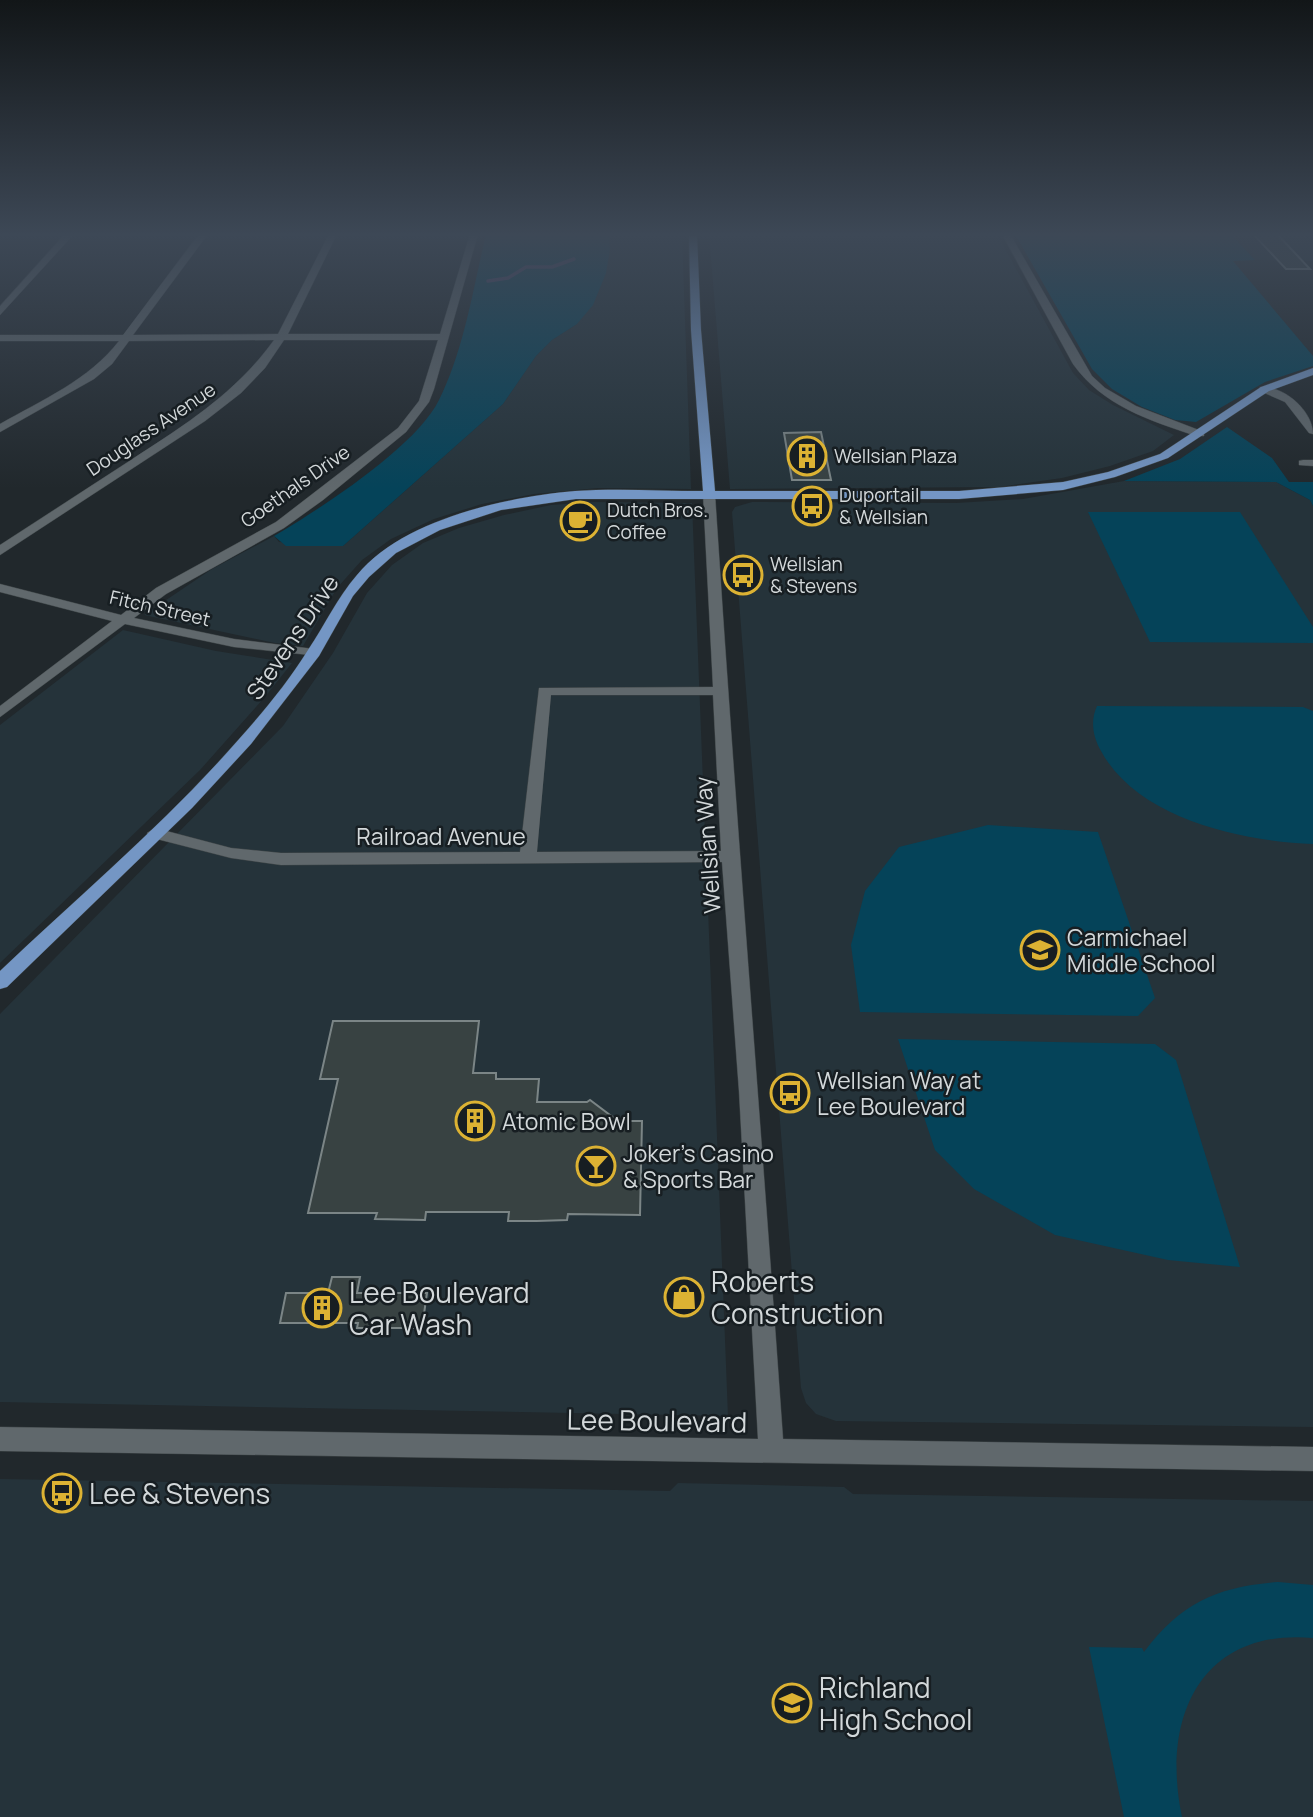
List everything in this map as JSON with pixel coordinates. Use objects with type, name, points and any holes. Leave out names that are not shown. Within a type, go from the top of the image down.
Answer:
[{"type":"main road","name":"Wellsian Way","points":[[696,319],[709,494]]},
{"type":"main road","name":"Stevens Drive","points":[[0,982],[246,741],[314,653],[347,595],[363,574],[392,550],[436,527],[499,507],[559,497],[709,494],[948,496],[1023,492],[1080,483],[1128,470],[1164,456],[1264,389],[1313,371]]},
{"type":"street","points":[[0,429],[90,377],[108,362],[142,319]]},
{"type":"street","name":"Douglass Avenue","points":[[0,551],[219,406],[255,373],[281,338],[291,319]]},
{"type":"street","name":"Goethals Drive","points":[[0,713],[122,619],[184,577],[280,525],[392,439],[424,402],[448,319]]},
{"type":"street","points":[[1053,319],[1090,380],[1130,407],[1200,434]]},
{"type":"street","points":[[0,338],[443,337]]},
{"type":"street","points":[[1264,389],[1289,400],[1313,431]]},
{"type":"street","name":"Wellsian Way","points":[[709,494],[730,856],[746,1030],[771,1452]]},
{"type":"street","name":"Fitch Street","points":[[0,588],[230,644],[314,653]]},
{"type":"street","points":[[528,859],[544,691],[722,691]]},
{"type":"street","name":"Railroad Avenue","points":[[155,833],[231,853],[281,859],[730,856]]},
{"type":"street","name":"Lee Boulevard","points":[[0,1439],[1313,1459]]},
{"type":"shaded area","points":[[467,319],[581,319],[552,340],[536,356],[503,404],[343,546],[286,546],[274,536],[365,475],[410,437],[439,400]]},
{"type":"shaded area","points":[[579,319],[685,319],[691,489],[598,488],[534,494],[482,504],[434,519],[391,539],[362,560],[337,588],[303,646],[275,643],[144,615],[212,569],[274,536],[279,542],[343,546],[503,404],[536,356],[552,340],[577,324]]},
{"type":"shaded area","points":[[716,319],[1043,319],[1073,373],[1089,390],[1174,435],[1153,451],[1110,466],[1062,478],[999,487],[730,489]]},
{"type":"shaded area","points":[[1063,319],[1282,319],[1313,356],[1313,366],[1265,382],[1196,422],[1175,420],[1142,407],[1112,389],[1092,369]]},
{"type":"shaded area","points":[[1227,427],[1272,458],[1289,482],[1313,482],[1313,506],[1310,500],[1276,482],[1124,481],[1180,459]]},
{"type":"shaded area","name":"Carmichael Middle School","points":[[1124,481],[1276,482],[1310,500],[1313,506],[1313,1427],[836,1421],[816,1414],[806,1403],[801,1388],[732,512],[735,507],[752,502],[956,503],[1023,499]]},
{"type":"shaded area","points":[[594,502],[692,503],[728,1416],[0,1402],[0,1014],[283,726],[333,653],[367,593],[392,565],[423,543],[459,528],[551,505]]},
{"type":"shaded area","points":[[1088,512],[1240,512],[1313,627],[1313,643],[1150,642]]},
{"type":"shaded area","points":[[123,630],[216,651],[292,663],[200,770],[0,963],[0,725]]},
{"type":"shaded area","points":[[1097,706],[1303,707],[1313,711],[1313,844],[1255,838],[1224,831],[1165,810],[1140,794],[1118,774],[1101,751],[1094,735],[1093,723]]},
{"type":"shaded area","points":[[988,825],[1098,832],[1155,998],[1138,1016],[860,1012],[851,945],[865,891],[899,847]]},
{"type":"shaded area","points":[[898,1039],[1155,1044],[1176,1060],[1240,1267],[1168,1260],[1055,1235],[974,1189],[935,1150]]},
{"type":"shaded area","name":"Richland High School","points":[[0,1479],[670,1491],[678,1483],[844,1487],[853,1494],[1313,1501],[1313,1817],[0,1817]]},
{"type":"shaded area","points":[[1278,1582],[1313,1585],[1313,1638],[1274,1639],[1242,1648],[1216,1664],[1197,1687],[1184,1715],[1178,1746],[1177,1781],[1182,1817],[1124,1817],[1089,1647],[1142,1648],[1144,1652],[1172,1621],[1202,1600],[1237,1588]]},
{"type":"building","name":"Wellsian Plaza","points":[[821,432],[831,480],[792,480],[784,433]]},
{"type":"building","name":"Atomic Bowl","points":[[333,1021],[479,1021],[473,1073],[496,1073],[496,1079],[539,1079],[537,1102],[590,1100],[618,1121],[642,1121],[640,1215],[568,1214],[567,1220],[508,1221],[509,1212],[426,1212],[425,1220],[375,1219],[377,1213],[308,1213],[338,1079],[320,1079]]},
{"type":"building","points":[[332,1277],[360,1277],[357,1293],[427,1293],[422,1328],[357,1328],[358,1323],[280,1323],[286,1293],[328,1293]]},
{"type":"place","name":"Wellsian Plaza","points":[[807,456]]},
{"type":"place","name":"Duportail & Wellsian","points":[[812,506]]},
{"type":"place","name":"Dutch Bros. Coffee","points":[[580,521]]},
{"type":"place","name":"Wellsian & Stevens","points":[[743,575]]},
{"type":"place","name":"Carmichael Middle School","points":[[1040,950]]},
{"type":"place","name":"Wellsian Way at Lee Boulevard","points":[[790,1093]]},
{"type":"place","name":"Atomic Bowl","points":[[475,1121]]},
{"type":"place","name":"Joker's Casino & Sports Bar","points":[[596,1166]]},
{"type":"place","name":"Roberts Construction","points":[[684,1297]]},
{"type":"place","name":"Lee Boulevard Car Wash","points":[[322,1308]]},
{"type":"place","name":"Lee & Stevens","points":[[62,1493]]},
{"type":"place","name":"Richland High School","points":[[792,1703]]}]
